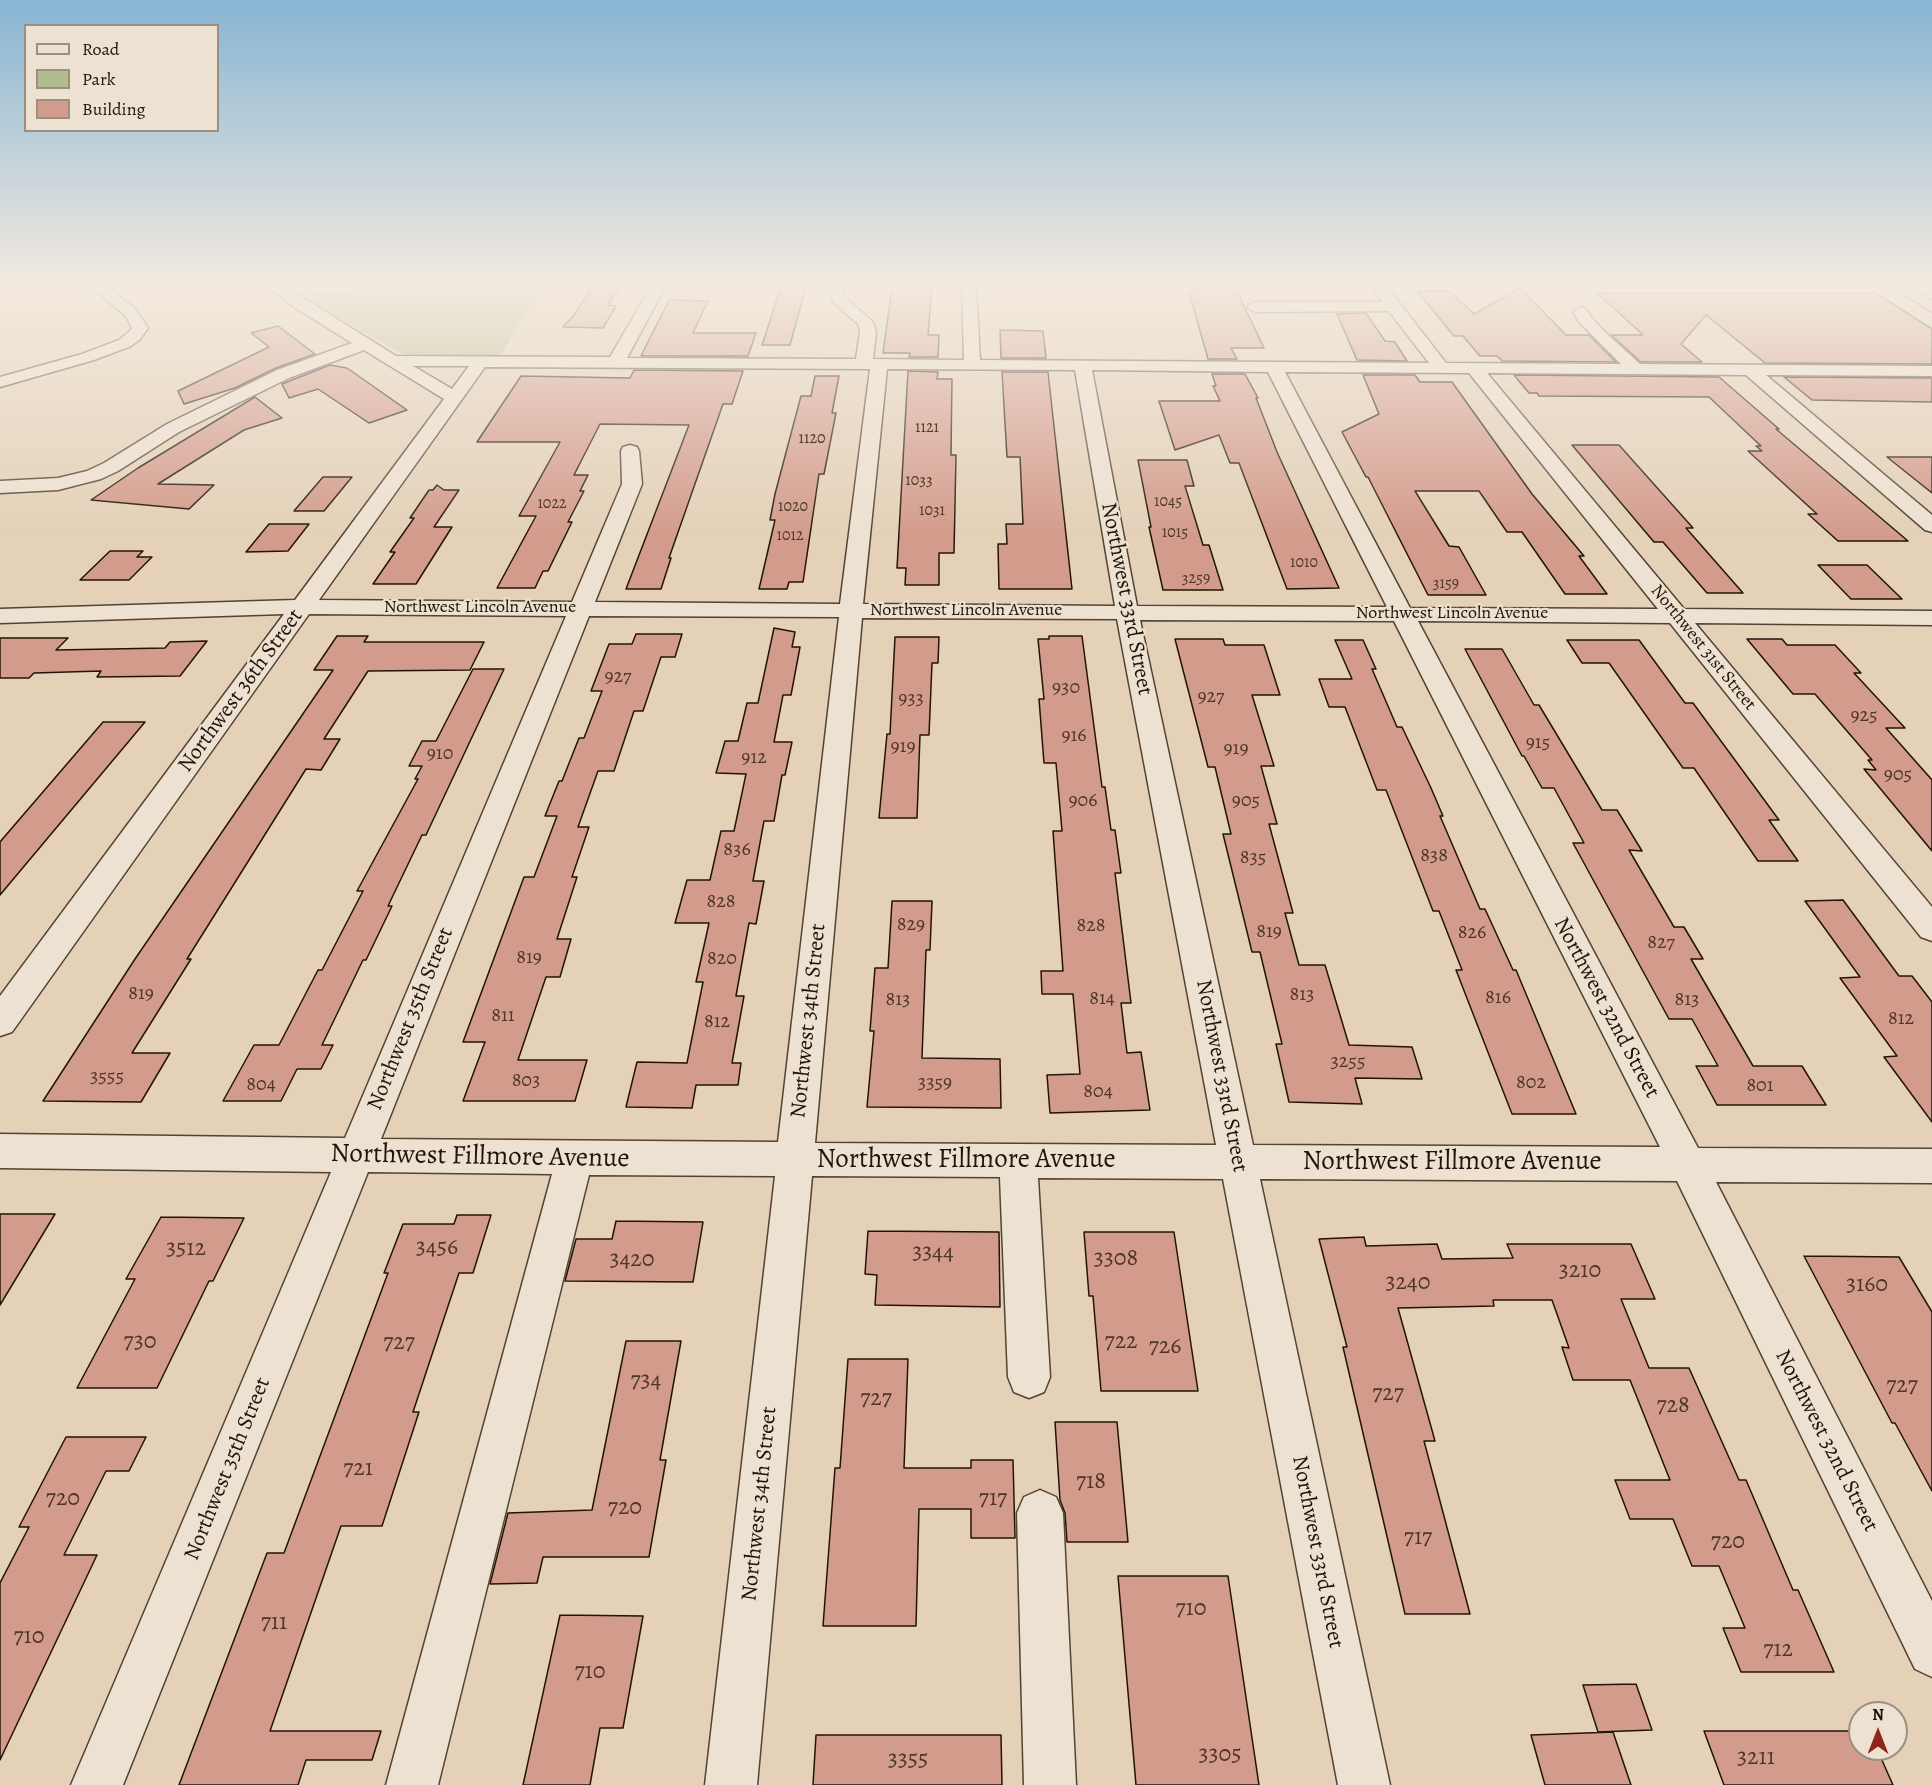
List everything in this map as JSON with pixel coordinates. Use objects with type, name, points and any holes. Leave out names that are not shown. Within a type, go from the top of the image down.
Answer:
[{"type":"street","points":[[0,382],[41,370]]},
{"type":"street","points":[[0,487],[58,484],[94,475],[195,417],[293,370]]},
{"type":"street","points":[[411,370],[454,398]]},
{"type":"street","name":"Northwest 36th Street","points":[[0,1022],[474,370]]},
{"type":"street","name":"Northwest 34th Street","points":[[731,1785],[851,610],[870,370]]},
{"type":"street","name":"Northwest 33rd Street","points":[[1084,370],[1127,612],[1364,1785]]},
{"type":"street","name":"Northwest 32nd Street","points":[[1276,370],[1687,1163],[1932,1652]]},
{"type":"street","name":"Northwest 31st Street","points":[[1476,370],[1932,929]]},
{"type":"street","points":[[1750,370],[1932,526]]},
{"type":"street","points":[[1805,370],[1932,371]]},
{"type":"street","name":"Northwest 35th Street","points":[[97,1785],[632,484],[630,451]]},
{"type":"street","name":"Northwest Lincoln Avenue","points":[[0,616],[302,607],[1932,618]]},
{"type":"street","name":"Northwest Fillmore Avenue","points":[[0,1151],[575,1158],[1932,1166]]},
{"type":"street","points":[[412,1785],[575,1158]]},
{"type":"street","points":[[1018,1161],[1029,1377]]},
{"type":"street","points":[[1040,1513],[1050,1785]]},
{"type":"building","points":[[221,370],[271,370],[235,388],[184,404],[178,391]]},
{"type":"building","points":[[317,370],[350,370],[407,410],[369,423],[318,389],[289,398],[282,384]]},
{"type":"building","points":[[634,370],[743,371],[732,404],[723,404],[669,558],[671,558],[661,589],[626,589],[689,425],[600,424],[574,475],[588,475],[580,491],[584,491],[568,522],[572,522],[548,571],[543,571],[535,588],[497,588],[536,516],[519,516],[560,442],[477,442],[521,376],[630,378]]},
{"type":"building","points":[[908,371],[938,372],[937,379],[952,379],[951,455],[956,455],[954,553],[939,553],[939,585],[905,585],[906,568],[897,568]]},
{"type":"building","points":[[1002,372],[1048,372],[1072,589],[999,589],[998,544],[1007,544],[1006,524],[1023,524],[1020,457],[1007,457]]},
{"type":"building","points":[[1212,374],[1245,374],[1258,398],[1256,398],[1277,452],[1339,588],[1287,589],[1239,463],[1230,463],[1219,435],[1175,450],[1159,401],[1220,401],[1213,386],[1216,386]]},
{"type":"building","points":[[1363,375],[1415,375],[1420,382],[1452,382],[1532,494],[1584,556],[1579,556],[1607,594],[1565,594],[1522,532],[1507,532],[1479,491],[1415,491],[1449,546],[1459,547],[1486,595],[1428,595],[1368,477],[1342,432],[1379,414]]},
{"type":"building","points":[[1514,375],[1719,377],[1779,429],[1776,429],[1908,541],[1838,541],[1808,514],[1817,514],[1748,451],[1762,451],[1756,446],[1761,446],[1709,397],[1539,396],[1537,393],[1529,393]]},
{"type":"building","points":[[815,376],[839,376],[832,413],[836,413],[824,474],[819,474],[803,582],[789,582],[787,589],[759,589],[775,520],[770,520],[775,494],[801,396],[811,396]]},
{"type":"building","points":[[1784,377],[1932,378],[1932,402],[1812,400]]},
{"type":"building","points":[[255,397],[282,418],[244,430],[158,484],[214,485],[189,509],[91,500],[138,468]]},
{"type":"building","points":[[1572,445],[1619,445],[1693,528],[1686,528],[1743,593],[1707,593],[1663,542],[1654,542]]},
{"type":"building","points":[[1887,457],[1932,457],[1932,493]]},
{"type":"building","points":[[1138,460],[1187,460],[1194,486],[1185,486],[1203,545],[1209,545],[1223,590],[1163,590],[1149,527],[1151,527]]},
{"type":"building","points":[[323,477],[352,477],[324,511],[294,511]]},
{"type":"building","points":[[437,485],[444,490],[459,490],[434,527],[452,527],[416,584],[373,584],[395,552],[390,552],[414,518],[410,518],[429,490],[433,490]]},
{"type":"building","points":[[269,524],[309,524],[288,551],[246,552]]},
{"type":"building","points":[[110,551],[143,551],[137,557],[152,557],[129,580],[80,580]]},
{"type":"building","points":[[1818,565],[1867,565],[1902,599],[1851,599]]},
{"type":"building","points":[[774,628],[795,632],[792,647],[800,647],[791,695],[783,695],[774,742],[792,742],[785,775],[782,775],[774,821],[764,821],[753,881],[764,881],[756,924],[749,923],[736,996],[744,996],[732,1063],[741,1063],[738,1085],[696,1085],[692,1108],[626,1107],[637,1062],[687,1063],[703,982],[696,982],[709,923],[675,923],[687,880],[710,880],[721,831],[734,831],[746,774],[716,773],[725,741],[738,741],[747,703],[758,703]]},
{"type":"building","points":[[636,634],[682,634],[675,657],[661,657],[643,711],[634,711],[614,771],[598,771],[578,827],[589,827],[572,877],[577,877],[557,939],[571,939],[560,977],[546,977],[518,1060],[587,1060],[575,1101],[463,1101],[485,1042],[463,1042],[524,877],[534,877],[557,816],[545,816],[579,738],[584,738],[602,691],[591,691],[609,644],[632,644]]},
{"type":"building","points":[[337,636],[368,636],[364,642],[484,642],[470,670],[368,671],[324,739],[340,739],[321,770],[306,769],[187,959],[191,959],[132,1053],[170,1053],[141,1102],[43,1101],[135,959],[333,670],[314,670]]},
{"type":"building","points":[[1049,636],[1082,636],[1102,787],[1105,787],[1111,830],[1115,830],[1121,873],[1115,873],[1131,1003],[1121,1003],[1127,1053],[1141,1052],[1150,1110],[1050,1113],[1047,1075],[1080,1074],[1073,994],[1042,994],[1041,971],[1063,971],[1053,831],[1062,831],[1056,763],[1044,763],[1039,699],[1044,699],[1038,639],[1049,639]]},
{"type":"building","points":[[895,637],[939,637],[938,663],[932,663],[929,735],[920,735],[917,818],[879,818],[887,734],[890,734]]},
{"type":"building","points":[[0,638],[68,638],[56,650],[165,648],[170,642],[207,641],[180,676],[97,677],[101,671],[34,673],[29,678],[0,678]]},
{"type":"building","points":[[1175,639],[1223,639],[1225,645],[1264,645],[1280,695],[1252,695],[1274,766],[1261,766],[1277,824],[1269,824],[1293,913],[1285,913],[1299,965],[1325,965],[1349,1045],[1412,1047],[1422,1079],[1355,1078],[1362,1104],[1289,1102],[1276,1044],[1282,1044],[1260,952],[1252,952],[1223,834],[1231,834],[1215,767],[1208,767]]},
{"type":"building","points":[[1747,639],[1782,639],[1787,645],[1835,645],[1861,673],[1854,673],[1905,728],[1886,728],[1932,780],[1932,851],[1864,769],[1876,770],[1868,760],[1872,760],[1815,694],[1793,694]]},
{"type":"building","points":[[1335,640],[1363,640],[1376,669],[1372,669],[1397,727],[1402,727],[1431,788],[1443,816],[1440,816],[1480,909],[1485,909],[1513,970],[1516,970],[1576,1114],[1512,1114],[1456,970],[1462,970],[1439,911],[1433,911],[1386,790],[1377,790],[1345,707],[1329,707],[1319,679],[1352,679]]},
{"type":"building","points":[[1567,640],[1639,640],[1685,703],[1693,703],[1779,820],[1769,820],[1798,861],[1758,861],[1694,768],[1683,768],[1609,663],[1582,663]]},
{"type":"building","points":[[1465,649],[1502,649],[1534,705],[1539,705],[1602,810],[1617,810],[1642,851],[1629,850],[1674,927],[1684,927],[1703,959],[1691,959],[1753,1066],[1802,1066],[1826,1105],[1717,1105],[1696,1066],[1718,1066],[1692,1019],[1669,1019],[1573,843],[1584,843],[1554,788],[1542,788],[1522,756]]},
{"type":"building","points":[[473,669],[504,669],[426,835],[422,835],[388,906],[392,906],[366,960],[363,960],[322,1045],[333,1045],[321,1069],[297,1069],[281,1101],[223,1101],[254,1045],[279,1045],[318,970],[322,970],[363,891],[357,891],[418,779],[415,779],[422,766],[409,766],[422,741],[436,741]]},
{"type":"building","points":[[103,722],[145,722],[0,895],[0,842]]},
{"type":"building","points":[[1843,900],[1899,976],[1912,976],[1932,1002],[1932,1122],[1884,1057],[1897,1056],[1840,978],[1860,977],[1805,901]]},
{"type":"building","points":[[892,901],[932,901],[930,950],[926,950],[922,1058],[1000,1059],[1001,1108],[867,1107],[874,1031],[870,1031],[875,968],[888,968]]},
{"type":"building","points":[[0,1214],[55,1214],[0,1305]]},
{"type":"building","points":[[457,1215],[491,1215],[473,1273],[459,1273],[413,1412],[419,1412],[382,1526],[341,1526],[270,1731],[381,1731],[372,1760],[306,1760],[298,1785],[179,1785],[267,1553],[284,1553],[388,1273],[384,1273],[403,1224],[454,1224]]},
{"type":"building","points":[[161,1217],[244,1218],[213,1281],[209,1281],[157,1388],[77,1388],[135,1279],[126,1279]]},
{"type":"building","points":[[616,1221],[703,1222],[693,1282],[565,1281],[576,1239],[612,1239]]},
{"type":"building","points":[[868,1231],[999,1232],[1000,1307],[875,1305],[877,1275],[865,1274]]},
{"type":"building","points":[[1084,1232],[1174,1232],[1198,1391],[1101,1391],[1093,1296],[1089,1296]]},
{"type":"building","points":[[1364,1237],[1366,1246],[1437,1244],[1442,1259],[1513,1258],[1507,1244],[1631,1244],[1655,1299],[1621,1299],[1649,1368],[1689,1368],[1739,1480],[1746,1480],[1793,1590],[1798,1590],[1834,1672],[1741,1672],[1723,1628],[1745,1628],[1719,1566],[1692,1566],[1673,1519],[1630,1519],[1615,1480],[1670,1480],[1630,1380],[1573,1380],[1562,1347],[1569,1348],[1552,1300],[1493,1300],[1494,1306],[1398,1308],[1435,1441],[1424,1441],[1470,1614],[1405,1614],[1343,1347],[1347,1347],[1319,1239]]},
{"type":"building","points":[[1804,1256],[1899,1257],[1932,1312],[1932,1491],[1895,1423],[1892,1423]]},
{"type":"building","points":[[626,1341],[681,1341],[660,1460],[666,1460],[649,1557],[543,1557],[537,1583],[490,1584],[508,1513],[592,1510]]},
{"type":"building","points":[[848,1359],[908,1359],[904,1468],[971,1468],[971,1460],[1013,1460],[1015,1538],[971,1538],[971,1509],[919,1509],[916,1626],[823,1626],[835,1468],[840,1468]]},
{"type":"building","points":[[1055,1422],[1117,1422],[1128,1542],[1067,1542],[1065,1513],[1060,1500]]},
{"type":"building","points":[[66,1437],[146,1437],[129,1471],[106,1471],[64,1555],[97,1555],[0,1760],[0,1583],[29,1527],[19,1527]]},
{"type":"building","points":[[1118,1576],[1228,1576],[1259,1785],[1136,1785]]},
{"type":"building","points":[[560,1615],[643,1616],[623,1728],[600,1728],[590,1785],[523,1785]]},
{"type":"building","points":[[1636,1684],[1652,1730],[1598,1732],[1583,1685]]},
{"type":"building","points":[[1704,1731],[1848,1731],[1848,1761],[1882,1761],[1893,1785],[1724,1785]]},
{"type":"building","points":[[1613,1732],[1631,1785],[1545,1785],[1531,1735]]},
{"type":"building","points":[[816,1735],[1001,1735],[1002,1785],[813,1785]]}]
